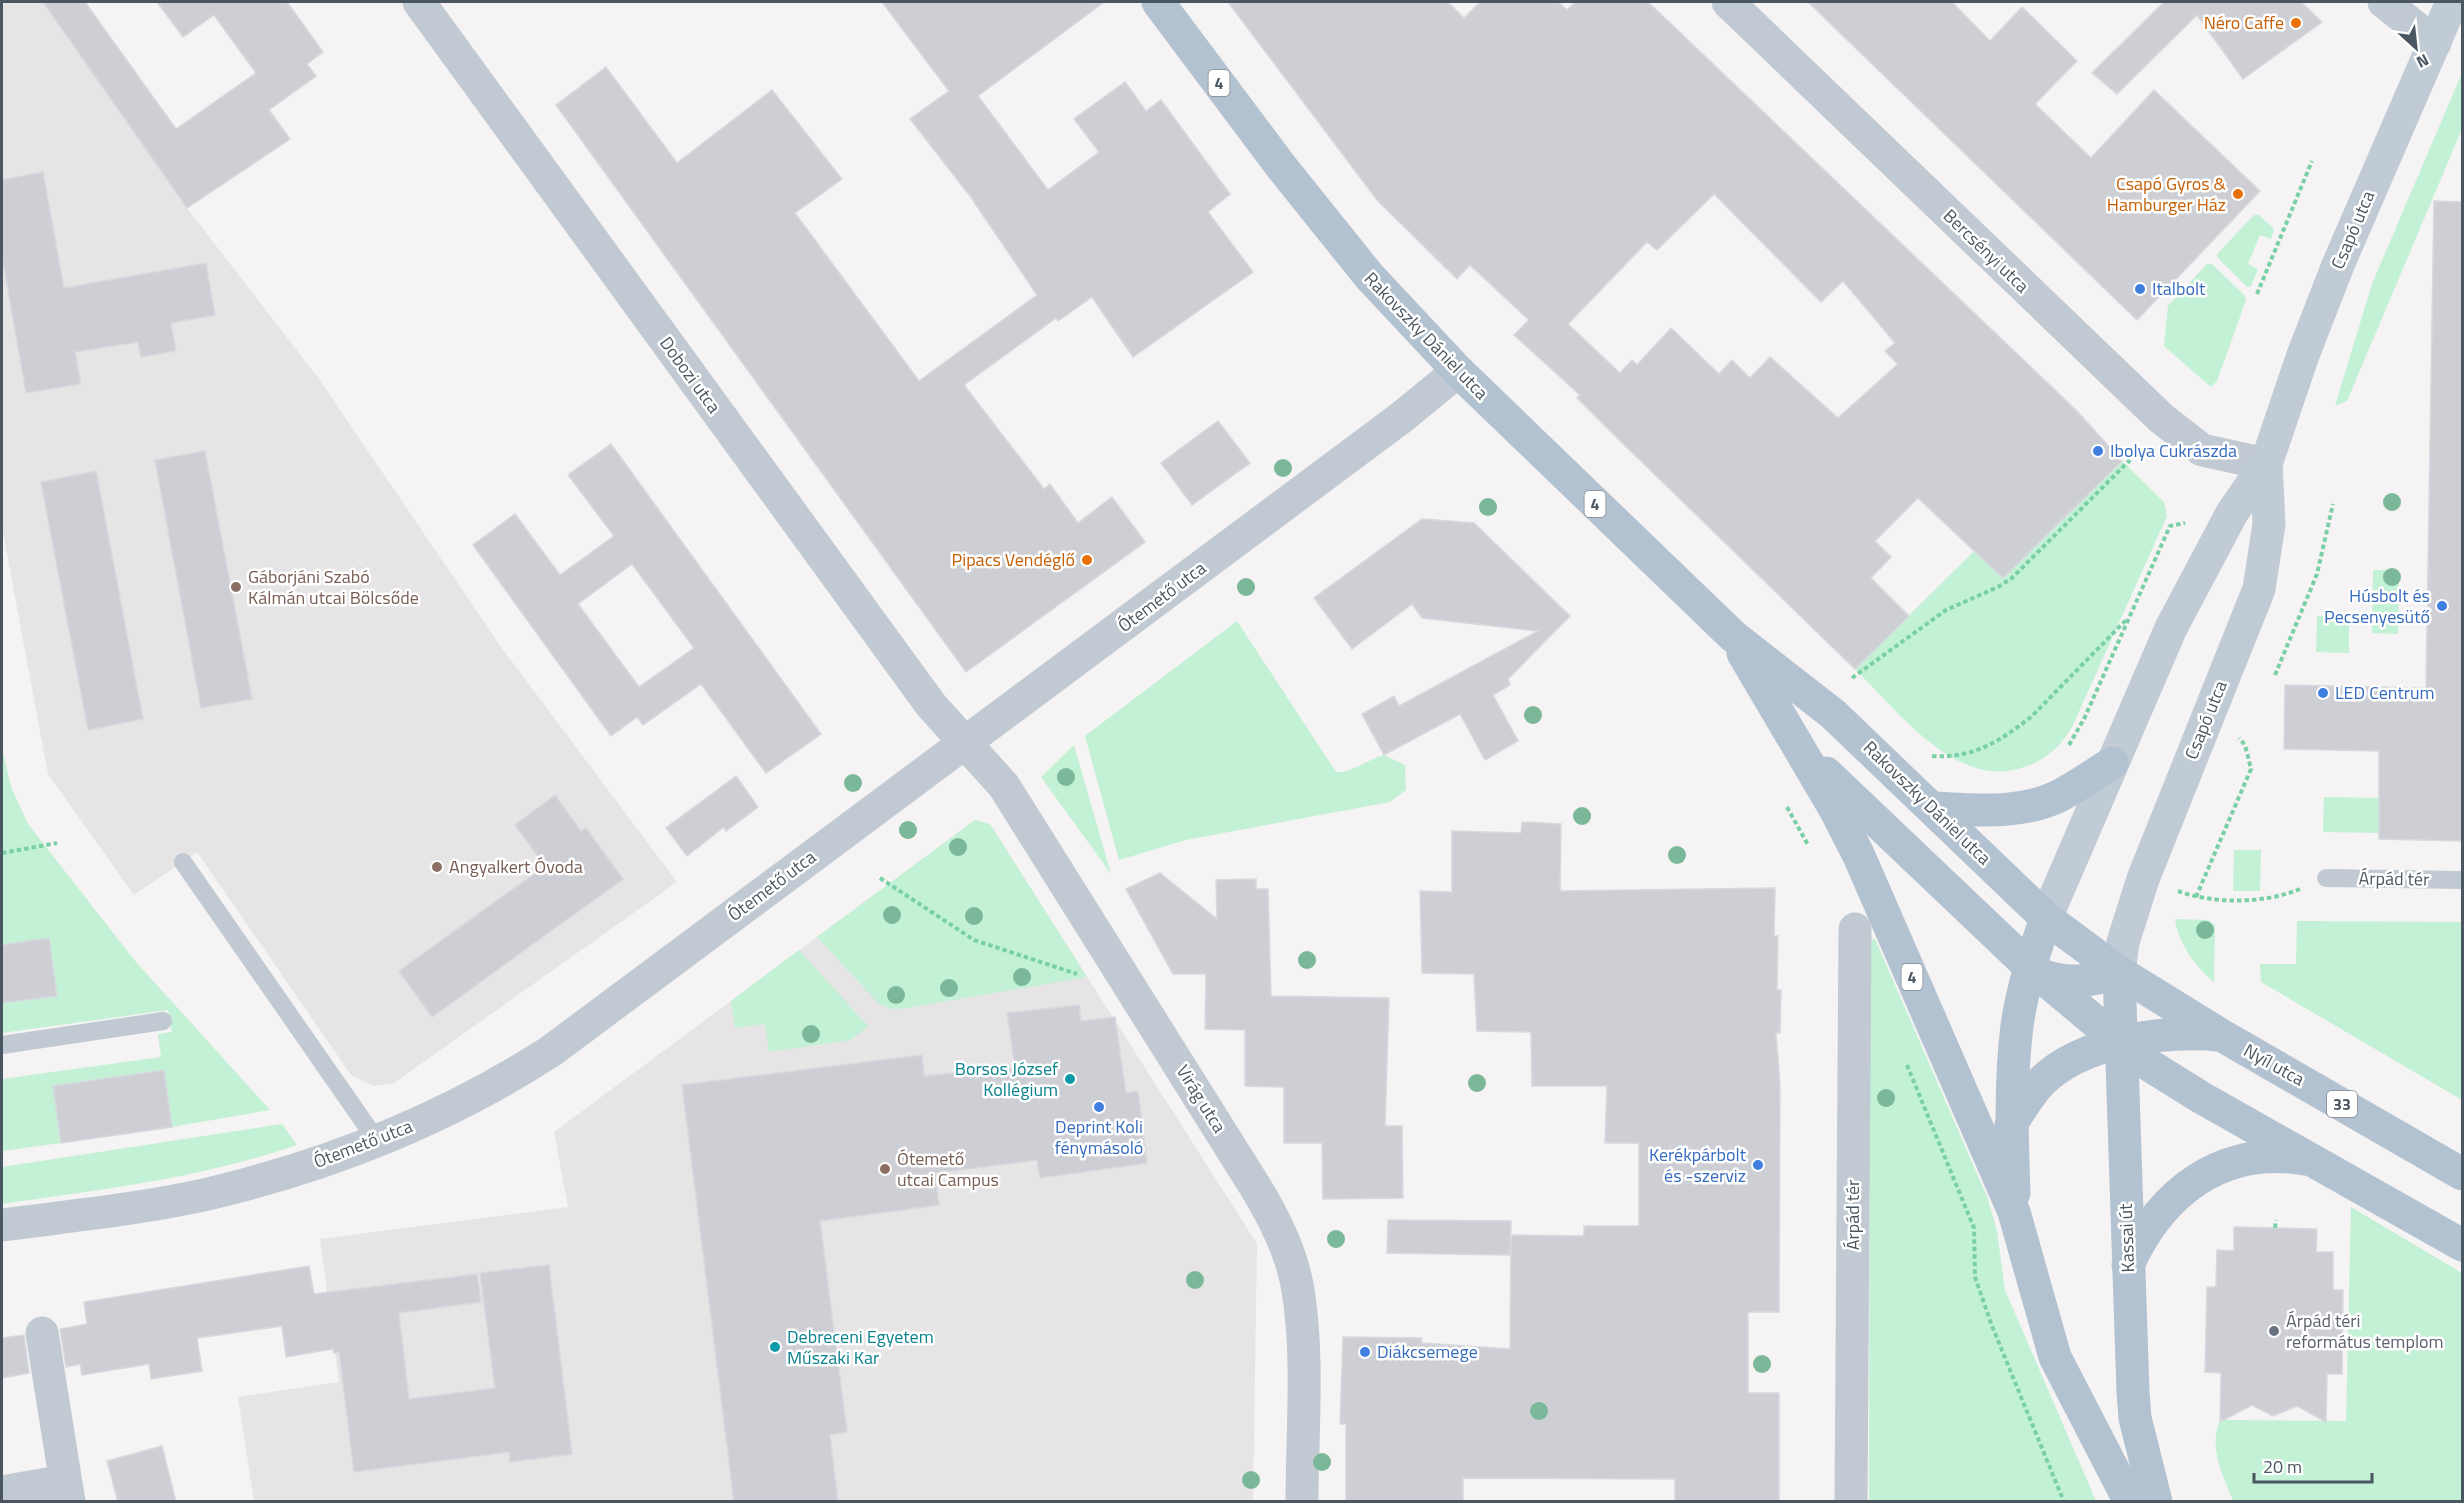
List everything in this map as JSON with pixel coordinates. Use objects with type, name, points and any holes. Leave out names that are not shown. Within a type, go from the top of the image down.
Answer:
[{"type":"main road","name":"Rakovszky Dániel utca","points":[[1158,2],[1280,165],[1369,276],[1458,371],[1733,636],[1833,714],[1934,808],[2046,918],[2079,945],[2119,972]]},
{"type":"main road","name":"Rakovszky Dániel utca","points":[[1733,636],[1798,747]]},
{"type":"main road","points":[[1798,747],[2030,967],[2120,1044],[2163,1076],[2316,1160],[2463,1245]]},
{"type":"main road","name":"4","points":[[1798,747],[1859,856],[2014,1212],[2055,1357],[2130,1502]]},
{"type":"main road","points":[[1934,808],[1998,810],[2040,803],[2060,795],[2112,763]]},
{"type":"main road","points":[[2014,1212],[2012,1125],[2018,1023],[2030,967],[2046,918]]},
{"type":"main road","points":[[2030,967],[2053,980],[2069,982],[2086,981],[2119,972]]},
{"type":"main road","name":"Nyíl utca","points":[[2119,972],[2221,1035],[2463,1174]]},
{"type":"main road","name":"Kassai út","points":[[2119,972],[2127,1266],[2135,1418],[2156,1502]]},
{"type":"main road","points":[[2012,1125],[2023,1104],[2041,1082],[2065,1064],[2120,1044],[2167,1033],[2221,1035]]},
{"type":"main road","points":[[2127,1266],[2154,1217],[2199,1178],[2230,1163],[2250,1158],[2271,1156],[2316,1160]]},
{"type":"street","name":"Dobozi utca","points":[[419,2],[931,705],[968,742]]},
{"type":"street","name":"Bercsényi utca","points":[[1728,2],[2161,418],[2202,450],[2266,464]]},
{"type":"street","points":[[2384,2],[2435,43]]},
{"type":"street","name":"Csapó utca","points":[[2046,918],[2112,763],[2201,568],[2238,504],[2266,464],[2303,355],[2338,265],[2452,2]]},
{"type":"street","name":"Ótemető utca","points":[[2,1225],[207,1194],[327,1160],[458,1107],[552,1052],[1402,417],[1458,371]]},
{"type":"street","name":"Csapó utca","points":[[2119,972],[2128,924],[2143,879],[2259,589],[2269,524],[2266,464]]},
{"type":"street","name":"Virág utca","points":[[968,742],[1011,796],[1257,1188],[1278,1227],[1293,1268],[1300,1312],[1302,1502]]},
{"type":"street","name":"Árpád tér","points":[[1851,1502],[1855,929]]},
{"type":"street","points":[[2,1492],[67,1492],[42,1333]]},
{"type":"lane","points":[[183,862],[377,1141]]},
{"type":"lane","name":"Árpád tér","points":[[2326,878],[2463,880]]},
{"type":"lane","points":[[2,1045],[163,1021]]},
{"type":"path","points":[[2257,294],[2312,161]]},
{"type":"path","points":[[1852,678],[1946,610],[1998,587],[2012,578],[2130,460]]},
{"type":"path","points":[[2276,675],[2317,574],[2333,504]]},
{"type":"path","points":[[2067,747],[2084,719],[2170,526]]},
{"type":"path","points":[[1931,756],[1964,755],[1997,741],[2016,729],[2032,716],[2086,657],[2130,616]]},
{"type":"path","points":[[2212,703],[2245,745],[2251,769],[2196,897],[2268,899],[2326,878]]},
{"type":"path","points":[[1785,804],[1814,855]]},
{"type":"path","points":[[2,853],[57,843]]},
{"type":"path","points":[[880,878],[974,940],[1083,976]]},
{"type":"path","points":[[1906,1063],[1974,1228],[1975,1277],[1992,1326],[2064,1502]]},
{"type":"path","points":[[2275,1228],[2276,1220]]},
{"type":"shaded area","points":[[2,2],[43,2],[187,208],[319,379],[501,647],[677,882],[394,1083],[373,1086],[351,1075],[197,852],[134,895],[48,774],[2,527]]},
{"type":"shaded area","name":"Ótemető utcai Campus","points":[[975,820],[990,824],[1257,1244],[1253,1501],[254,1501],[238,1397],[339,1382],[320,1239],[568,1207],[554,1132]]},
{"type":"green space","points":[[2462,73],[2462,129],[2347,401],[2335,406],[2372,284]]},
{"type":"green space","points":[[2254,215],[2259,215],[2274,229],[2271,239],[2260,235],[2248,264],[2258,269],[2251,286],[2247,287],[2218,258],[2217,254]]},
{"type":"green space","points":[[2207,264],[2212,264],[2244,295],[2246,300],[2217,381],[2211,387],[2164,346],[2168,306]]},
{"type":"green space","points":[[2122,461],[2164,502],[2167,516],[2072,727],[2052,752],[2024,767],[1999,771],[1975,768],[1952,758],[1910,725],[1855,669],[1974,551],[2003,578]]},
{"type":"green space","points":[[2373,570],[2399,570],[2398,634],[2372,633]]},
{"type":"green space","points":[[2317,616],[2349,616],[2349,653],[2316,652]]},
{"type":"green space","points":[[1237,621],[1336,772],[1354,768],[1384,755],[1405,765],[1406,790],[1390,802],[1186,840],[1119,860],[1085,736]]},
{"type":"green space","points":[[1074,745],[1111,874],[1041,777]]},
{"type":"green space","points":[[2,747],[11,787],[28,824],[136,962],[270,1110],[172,1127],[164,1070],[53,1086],[61,1143],[2,1151],[2,1079],[161,1057],[158,1034],[172,1032],[168,1010],[2,1033]]},
{"type":"green space","points":[[2324,797],[2380,798],[2379,833],[2323,832]]},
{"type":"green space","points":[[975,820],[990,824],[1087,977],[901,1009],[891,1009],[879,1004],[817,937]]},
{"type":"green space","points":[[2234,850],[2261,850],[2260,891],[2233,891]]},
{"type":"green space","points":[[2175,919],[2208,920],[2215,925],[2214,982],[2201,970],[2184,946]]},
{"type":"green space","points":[[2297,921],[2462,922],[2462,1100],[2261,982],[2260,964],[2296,964]]},
{"type":"green space","points":[[1875,939],[1988,1199],[1997,1231],[2005,1290],[2096,1501],[1869,1502],[1870,940]]},
{"type":"green space","points":[[799,950],[868,1026],[851,1040],[769,1052],[765,1024],[735,1028],[731,1001]]},
{"type":"green space","points":[[282,1124],[297,1145],[260,1157],[187,1175],[2,1204],[2,1167]]},
{"type":"green space","points":[[2351,1207],[2462,1273],[2462,1501],[2233,1501],[2221,1472],[2216,1452],[2220,1420],[2346,1421]]},
{"type":"building","points":[[43,2],[85,2],[176,129],[256,73],[214,15],[183,37],[157,2],[287,2],[323,52],[307,64],[316,76],[269,110],[290,139],[187,208]]},
{"type":"building","points":[[882,2],[1104,2],[978,96],[1048,190],[1099,152],[1074,119],[1125,82],[1146,111],[1161,100],[1230,194],[1208,212],[1253,272],[1133,357],[1092,297],[1058,321],[1056,318],[964,385],[1044,489],[1050,484],[1078,523],[1112,497],[1145,542],[966,672],[556,105],[606,67],[677,163],[772,90],[842,179],[795,213],[919,381],[1037,295],[970,196],[910,119],[949,91]]},
{"type":"building","points":[[1228,2],[1448,2],[1464,18],[1480,2],[1558,2],[1567,10],[1575,2],[1648,2],[2077,411],[2122,461],[2003,578],[1918,498],[1875,541],[1891,557],[1871,578],[1909,616],[1855,669],[1611,432],[1577,398],[1580,395],[1514,335],[1529,320],[1470,265],[1457,279],[1377,200]],"holes":[[[1714,194],[1821,302],[1843,281],[1895,343],[1885,351],[1898,364],[1838,418],[1770,357],[1750,378],[1732,360],[1719,374],[1671,328],[1637,365],[1632,360],[1620,373],[1568,324],[1647,242],[1657,250]]]},
{"type":"building","points":[[1808,2],[1952,2],[1990,41],[2022,7],[2077,61],[2035,104],[2091,158],[2154,90],[2260,191],[2137,320]]},
{"type":"building","points":[[2164,2],[2301,2],[2322,22],[2243,79],[2197,15],[2117,94],[2092,73]]},
{"type":"building","points":[[43,172],[64,288],[206,263],[215,315],[171,323],[176,351],[141,357],[138,342],[75,352],[81,384],[26,393],[2,256],[2,180]]},
{"type":"building","points":[[2434,201],[2463,202],[2463,841],[2379,839],[2379,751],[2284,749],[2285,685],[2426,688]]},
{"type":"building","points":[[1218,421],[1250,463],[1192,505],[1161,463]]},
{"type":"building","points":[[611,444],[821,734],[766,773],[701,684],[643,725],[637,717],[611,736],[473,545],[515,514],[560,575],[614,536],[568,475]],"holes":[[[632,564],[694,648],[639,687],[578,604]]]},
{"type":"building","points":[[205,451],[252,699],[201,708],[155,460]]},
{"type":"building","points":[[96,471],[143,719],[88,730],[41,482]]},
{"type":"building","points":[[1422,519],[1474,523],[1570,616],[1508,679],[1510,685],[1493,695],[1518,741],[1485,760],[1460,714],[1384,755],[1362,714],[1394,696],[1399,706],[1538,631],[1422,618],[1412,604],[1352,649],[1314,598]]},
{"type":"building","points":[[736,776],[758,807],[726,831],[724,827],[687,856],[666,828]]},
{"type":"building","points":[[555,795],[581,831],[586,828],[623,879],[432,1017],[399,971],[545,866],[515,825]]},
{"type":"building","points":[[1522,822],[1561,824],[1560,891],[1775,888],[1774,936],[1778,936],[1777,990],[1781,990],[1780,1033],[1776,1033],[1780,1086],[1779,1312],[1748,1312],[1748,1393],[1779,1393],[1779,1502],[1675,1502],[1675,1479],[1463,1478],[1463,1502],[1346,1502],[1346,1424],[1340,1424],[1343,1337],[1422,1338],[1421,1343],[1510,1349],[1511,1235],[1584,1236],[1584,1226],[1639,1226],[1639,1143],[1605,1143],[1607,1086],[1532,1086],[1531,1032],[1477,1031],[1474,974],[1422,973],[1420,891],[1452,892],[1452,831],[1521,833]]},
{"type":"building","points":[[1160,873],[1217,919],[1216,880],[1256,879],[1256,889],[1268,889],[1271,996],[1389,998],[1385,1126],[1402,1126],[1403,1198],[1323,1199],[1322,1143],[1284,1143],[1284,1087],[1245,1086],[1245,1030],[1205,1029],[1206,974],[1173,974],[1126,889]]},
{"type":"building","points":[[49,938],[57,996],[2,1003],[2,945]]},
{"type":"building","name":"Debreceni Egyetem Műszaki Kar","points":[[1079,1005],[1081,1021],[1115,1017],[1126,1093],[1138,1091],[1147,1163],[1040,1178],[1037,1160],[935,1173],[939,1205],[820,1221],[847,1432],[830,1435],[838,1502],[734,1502],[682,1085],[922,1055],[924,1076],[1015,1067],[1007,1013]]},
{"type":"building","points":[[164,1070],[172,1127],[61,1143],[53,1086]]},
{"type":"building","points":[[1388,1220],[1511,1221],[1510,1255],[1387,1253]]},
{"type":"building","name":"Árpád téri református templom","points":[[2234,1227],[2317,1229],[2316,1252],[2333,1252],[2333,1290],[2343,1290],[2342,1374],[2327,1374],[2326,1422],[2297,1406],[2273,1416],[2252,1405],[2220,1422],[2221,1373],[2205,1372],[2207,1287],[2216,1287],[2217,1250],[2234,1251]]},
{"type":"building","points":[[549,1265],[572,1454],[510,1462],[509,1452],[354,1472],[339,1352],[334,1353],[333,1349],[286,1357],[282,1326],[197,1338],[202,1371],[151,1379],[149,1364],[82,1375],[80,1364],[66,1367],[60,1329],[87,1324],[84,1302],[309,1266],[314,1294],[477,1274],[481,1302],[399,1313],[409,1399],[495,1388],[480,1273]]},
{"type":"building","points":[[24,1335],[29,1373],[2,1378],[2,1338]]},
{"type":"building","points":[[162,1446],[176,1502],[118,1502],[107,1461]]},
{"type":"place","name":"Néro Caffe","points":[[2296,23]]},
{"type":"place","name":"Csapó Gyros & Hamburger Ház","points":[[2238,194]]},
{"type":"place","name":"Italbolt","points":[[2140,289]]},
{"type":"place","name":"Ibolya Cukrászda","points":[[2098,451]]},
{"type":"place","name":"Pipacs Vendéglő","points":[[1087,560]]},
{"type":"place","name":"Gáborjáni Szabó Kálmán utcai Bölcsőde","points":[[236,587]]},
{"type":"place","name":"Húsbolt és Pecsenyesütő","points":[[2442,606]]},
{"type":"place","name":"LED Centrum","points":[[2323,693]]},
{"type":"place","name":"Angyalkert Óvoda","points":[[437,867]]},
{"type":"place","name":"Borsos József Kollégium","points":[[1070,1079]]},
{"type":"place","name":"Deprint Koli fénymásoló","points":[[1099,1107]]},
{"type":"place","name":"Kerékpárbolt és -szerviz","points":[[1758,1165]]},
{"type":"place","name":"Ótemető utcai Campus","points":[[885,1169]]},
{"type":"place","name":"Árpád téri református templom","points":[[2274,1331]]},
{"type":"place","name":"Debreceni Egyetem Műszaki Kar","points":[[775,1347]]},
{"type":"place","name":"Diákcsemege","points":[[1365,1352]]}]
